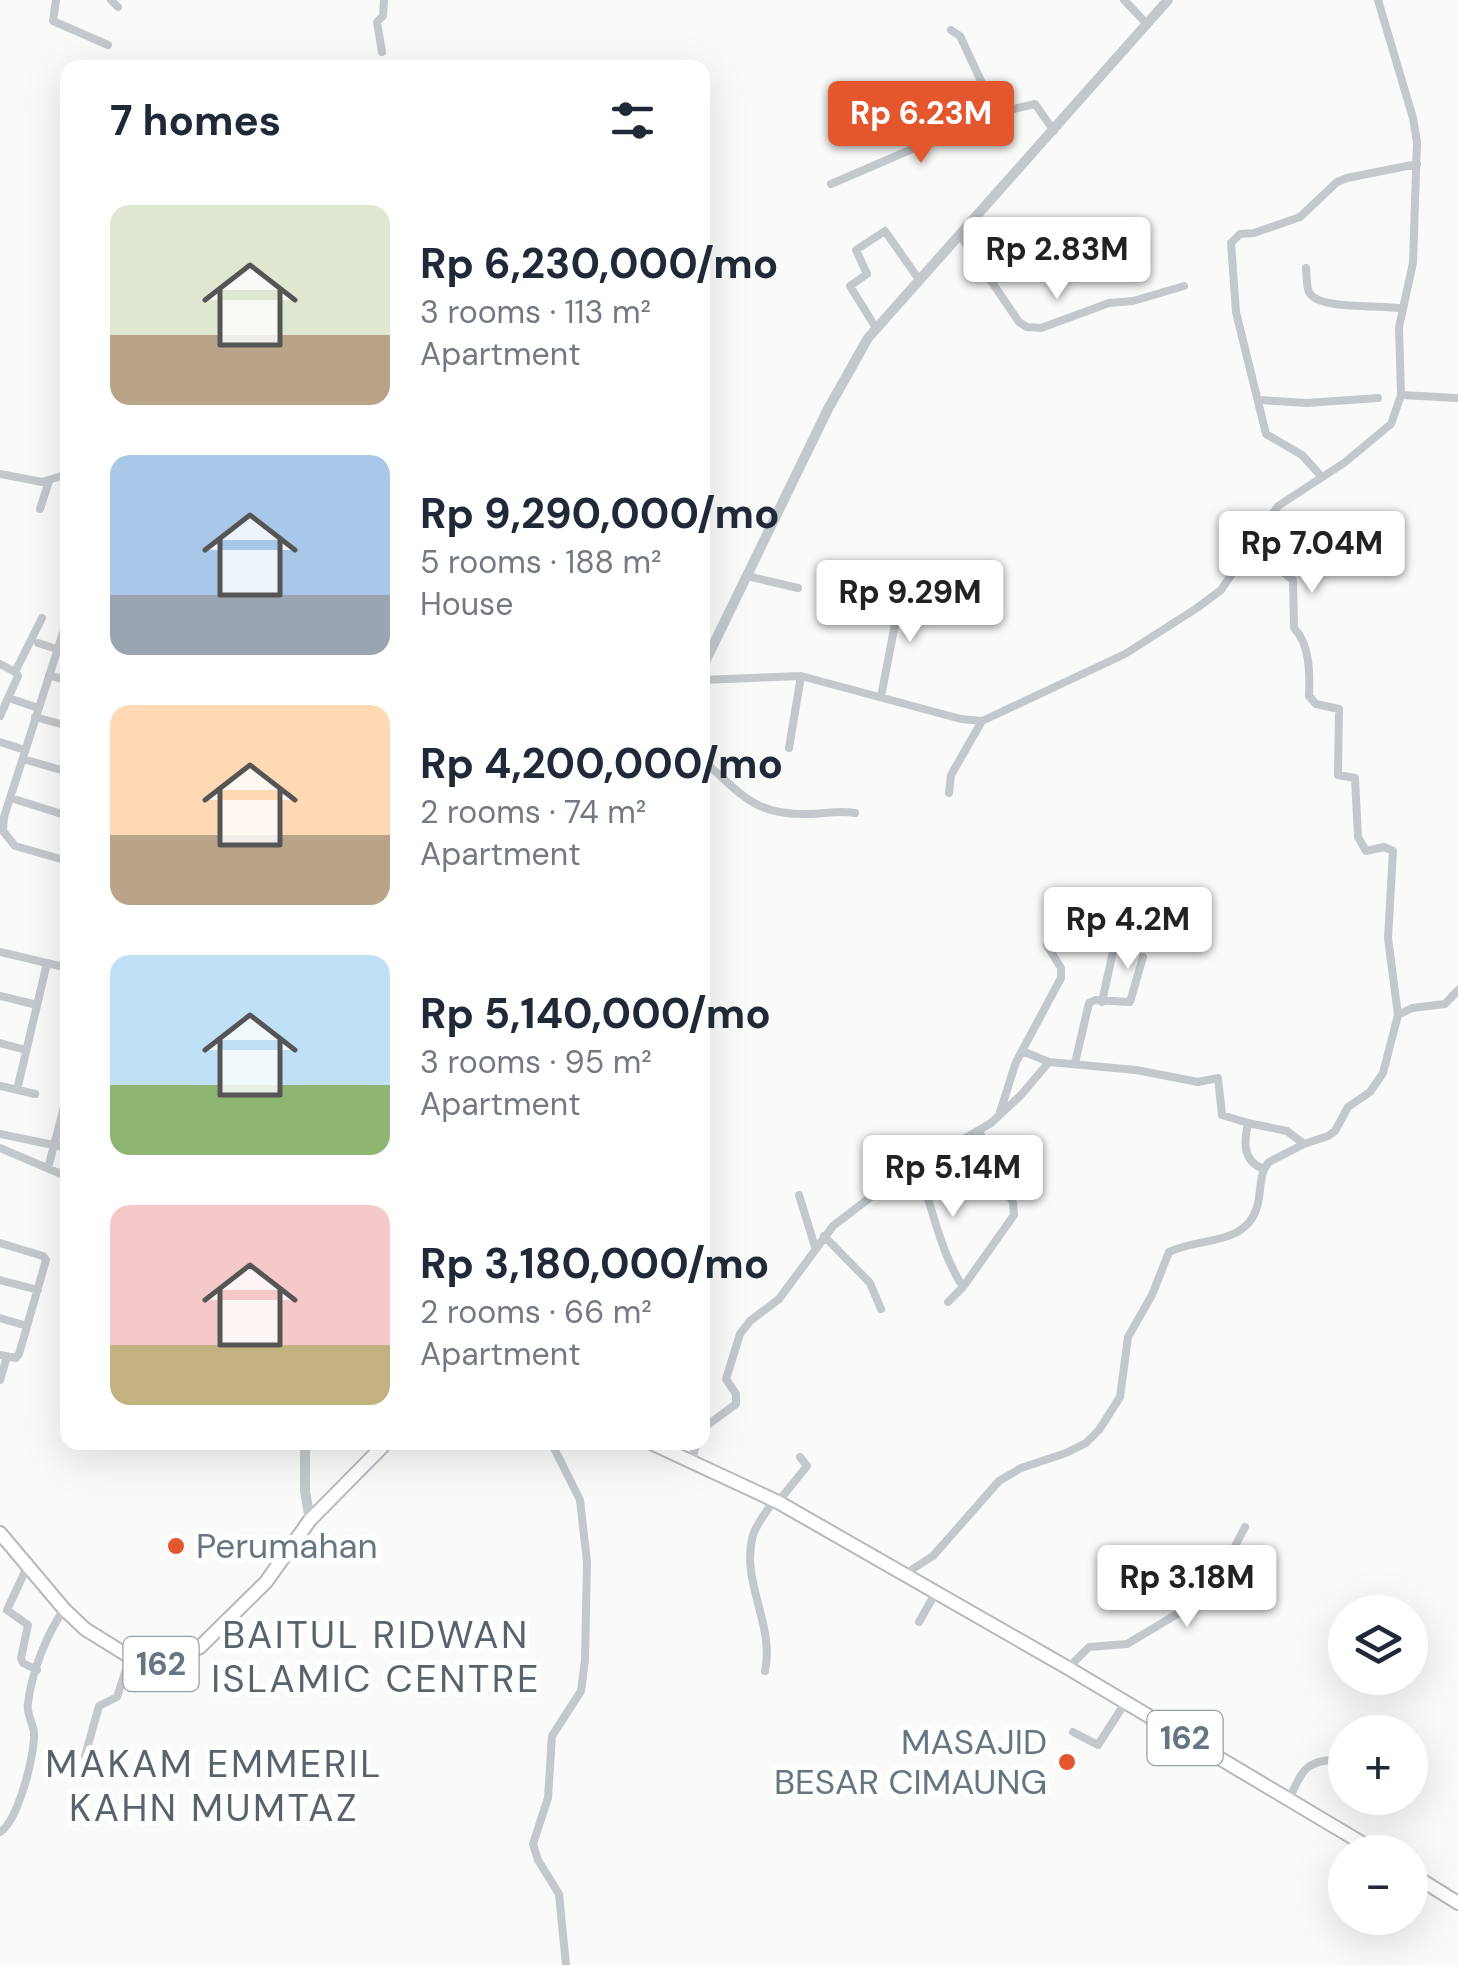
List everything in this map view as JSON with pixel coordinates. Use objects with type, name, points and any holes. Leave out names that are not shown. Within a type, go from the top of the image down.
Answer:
[{"type":"main road","name":"162","points":[[0,1534],[64,1609],[100,1640],[130,1657],[170,1664],[190,1655],[266,1582],[310,1520],[369,1450]]},
{"type":"main road","name":"162","points":[[668,1450],[776,1501],[1349,1835]]},
{"type":"main road","points":[[1428,1883],[1458,1902]]},
{"type":"street","points":[[56,0],[52,21],[108,45]]},
{"type":"street","points":[[382,52],[377,22],[383,16],[384,0]]},
{"type":"street","points":[[1124,0],[1146,24]]},
{"type":"street","points":[[710,651],[845,375],[876,328],[1168,0]]},
{"type":"street","points":[[710,680],[801,676],[960,719],[982,721],[1065,684],[1160,634],[1221,590],[1269,516],[1391,424],[1401,395],[1399,327],[1412,263],[1417,164],[1413,118],[1378,0]]},
{"type":"street","points":[[951,30],[960,36],[996,113]]},
{"type":"street","points":[[831,184],[996,113],[1036,104],[1054,131]]},
{"type":"street","points":[[1321,476],[1302,454],[1269,438],[1236,312],[1231,271],[1234,237],[1300,218],[1337,182],[1347,178],[1417,164]]},
{"type":"street","points":[[876,328],[850,286],[867,274],[856,250],[885,231],[920,281]]},
{"type":"street","points":[[960,236],[1019,322],[1027,327],[1041,328],[1109,304],[1184,286]]},
{"type":"street","points":[[1306,268],[1312,296],[1343,306],[1383,304],[1402,309]]},
{"type":"street","points":[[1401,395],[1458,398]]},
{"type":"street","points":[[1259,400],[1306,403],[1378,398]]},
{"type":"street","points":[[0,474],[28,480],[60,477]]},
{"type":"street","points":[[40,509],[50,481]]},
{"type":"street","points":[[905,1574],[933,1556],[998,1481],[1021,1468],[1076,1448],[1099,1430],[1120,1397],[1128,1337],[1152,1295],[1167,1256],[1174,1249],[1237,1234],[1256,1212],[1263,1169],[1269,1162],[1336,1131],[1348,1107],[1378,1083],[1398,1015],[1388,938],[1393,851],[1384,847],[1366,851],[1359,843],[1354,778],[1338,774],[1340,709],[1316,704],[1309,696],[1310,671],[1300,635],[1294,628],[1294,580],[1274,565],[1246,568],[1239,564]]},
{"type":"street","points":[[747,576],[798,588]]},
{"type":"street","points":[[881,697],[902,587]]},
{"type":"street","points":[[15,672],[42,618]]},
{"type":"street","points":[[710,640],[714,643]]},
{"type":"street","points":[[38,643],[57,649]]},
{"type":"street","points":[[60,643],[2,817],[1,831],[15,846],[60,859]]},
{"type":"street","points":[[0,664],[18,675],[0,716]]},
{"type":"street","points":[[49,675],[60,678]]},
{"type":"street","points":[[790,748],[801,676]]},
{"type":"street","points":[[9,698],[60,722]]},
{"type":"street","points":[[949,794],[952,775],[982,721]]},
{"type":"street","points":[[0,742],[60,769]]},
{"type":"street","points":[[710,770],[759,807],[804,815],[835,810],[855,813]]},
{"type":"street","points":[[11,798],[60,813]]},
{"type":"street","points":[[1102,1002],[1117,934]]},
{"type":"street","points":[[999,1116],[1022,1051],[1062,974],[1047,945]]},
{"type":"street","points":[[0,952],[60,966]]},
{"type":"street","points":[[1075,1063],[1086,1007],[1094,1000],[1132,1000],[1143,956]]},
{"type":"street","points":[[18,1090],[47,964]]},
{"type":"street","points":[[1398,1015],[1412,1008],[1445,1004],[1458,990]]},
{"type":"street","points":[[0,996],[37,1005]]},
{"type":"street","points":[[0,1043],[26,1050]]},
{"type":"street","points":[[1022,1051],[1048,1062],[1198,1082],[1216,1077],[1220,1082],[1222,1115],[1287,1131],[1304,1144]]},
{"type":"street","points":[[710,1423],[736,1404],[736,1394],[726,1378],[740,1334],[779,1299],[824,1236],[860,1204],[999,1116],[1048,1062]]},
{"type":"street","points":[[0,1086],[36,1094]]},
{"type":"street","points":[[1248,1122],[1246,1151],[1251,1162],[1263,1169]]},
{"type":"street","points":[[48,1168],[60,1124]]},
{"type":"street","points":[[948,1302],[1014,1215],[1013,1204],[979,1130]]},
{"type":"street","points":[[0,1134],[60,1146]]},
{"type":"street","points":[[0,1148],[60,1173]]},
{"type":"street","points":[[917,1166],[946,1256],[963,1287]]},
{"type":"street","points":[[799,1194],[815,1246]]},
{"type":"street","points":[[824,1236],[870,1283],[881,1309]]},
{"type":"street","points":[[0,1243],[45,1258],[28,1326],[16,1358],[4,1356],[0,1380]]},
{"type":"street","points":[[0,1280],[38,1290]]},
{"type":"street","points":[[0,1318],[28,1326]]},
{"type":"street","points":[[305,1450],[310,1520]]},
{"type":"street","points":[[555,1450],[579,1494],[587,1551],[581,1691],[552,1736],[548,1798],[534,1844],[535,1854],[558,1894],[566,1965]]},
{"type":"street","points":[[692,1460],[695,1450]]},
{"type":"street","points":[[765,1671],[768,1658],[751,1582],[750,1555],[755,1529],[807,1466],[800,1457]]},
{"type":"street","points":[[1068,1668],[1089,1647],[1127,1644],[1194,1604],[1230,1558],[1246,1528]]},
{"type":"street","points":[[28,1565],[7,1610],[28,1625],[20,1658],[37,1670]]},
{"type":"street","points":[[919,1622],[936,1592]]},
{"type":"street","points":[[0,1832],[10,1822],[30,1769],[34,1732],[27,1708],[48,1638],[64,1609]]},
{"type":"street","points":[[89,1766],[84,1756],[99,1706],[117,1697],[130,1657]]},
{"type":"street","points":[[1073,1732],[1098,1745],[1125,1703]]},
{"type":"street","points":[[1289,1799],[1305,1766],[1328,1761]]},
{"type":"place","name":"Perumahan","points":[[176,1546]]},
{"type":"place","name":"MASAJID BESAR CIMAUNG","points":[[1067,1762]]},
{"type":"district","name":"BAITUL RIDWAN ISLAMIC CENTRE","points":[[376,1657]]},
{"type":"district","name":"MAKAM EMMERIL KAHN MUMTAZ","points":[[214,1786]]}]
